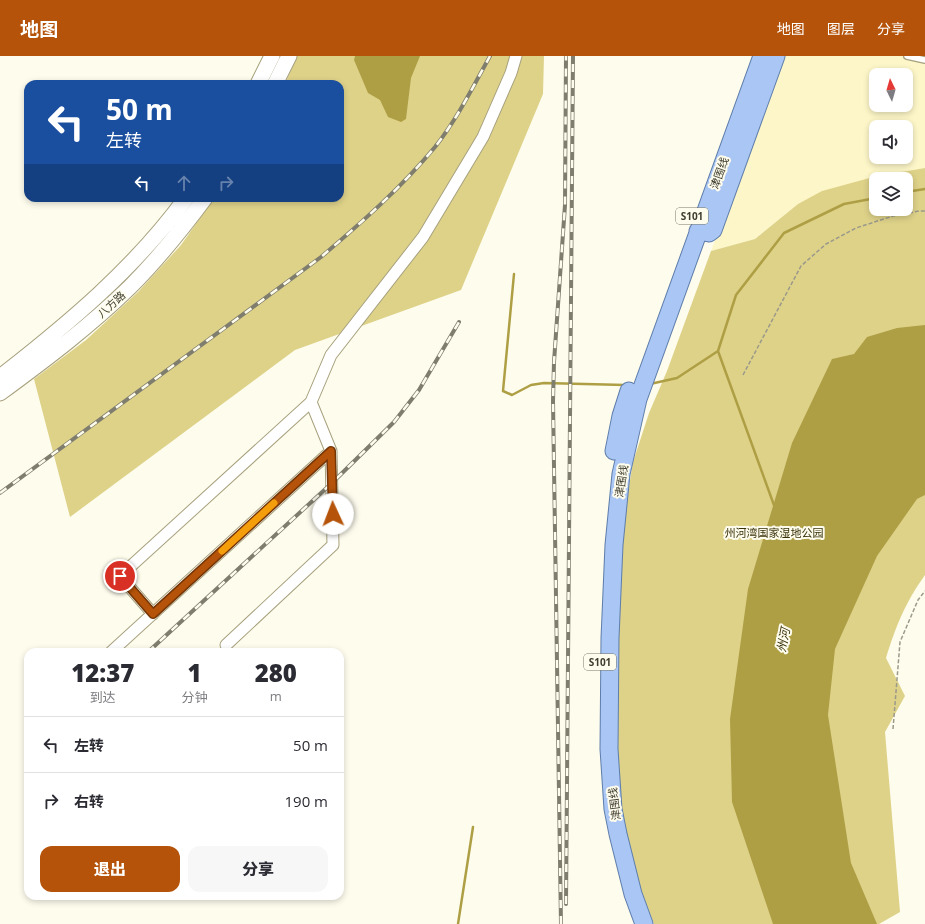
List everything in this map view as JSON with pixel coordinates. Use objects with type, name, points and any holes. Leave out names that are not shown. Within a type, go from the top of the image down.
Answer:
[{"type":"main road","points":[[260,80],[272,56]]},
{"type":"main road","points":[[277,80],[289,56]]},
{"type":"main road","name":"津围线","points":[[644,924],[629,879],[618,834],[614,809],[609,748],[610,638],[617,508],[621,474],[632,399],[751,56]]},
{"type":"main road","name":"津围线","points":[[640,376],[698,231],[762,56]]},
{"type":"main road","points":[[698,231],[709,233],[713,230],[776,56]]},
{"type":"main road","name":"八方路","points":[[0,377],[43,344],[90,303],[135,259],[183,202]]},
{"type":"main road","name":"八方路","points":[[0,393],[62,347],[130,286],[173,240],[202,202]]},
{"type":"main road","name":"津围线","points":[[632,399],[621,416],[608,490],[604,542],[600,667],[600,749],[605,819],[618,880],[633,924]]},
{"type":"street","points":[[153,614],[120,576],[311,402],[330,355],[423,237],[482,137],[511,73],[516,56]]},
{"type":"street","points":[[226,645],[333,545],[331,451],[311,402]]},
{"type":"street","points":[[115,648],[331,451]]},
{"type":"lane","points":[[907,56],[925,60]]},
{"type":"path","points":[[743,375],[801,266],[826,244],[856,228],[893,216],[919,210],[925,211]]},
{"type":"path","points":[[893,729],[900,642],[918,600],[925,590]]},
{"type":"shaded area","points":[[783,56],[925,56],[925,168],[901,172],[869,172],[869,179],[798,204],[755,239],[711,251]]},
{"type":"green space","points":[[297,56],[544,56],[543,94],[461,290],[295,350],[70,517],[34,379],[86,340],[138,292],[181,245],[211,202],[344,202],[344,80],[287,80]]},
{"type":"green space","name":"州河湾国家湿地公园","points":[[925,168],[925,575],[912,595],[902,615],[886,658],[905,696],[885,732],[900,912],[879,924],[654,924],[632,866],[620,802],[616,727],[618,595],[625,512],[633,462],[649,413],[667,371],[711,251],[755,239],[798,204],[822,191],[869,178],[869,216],[913,216],[913,172],[901,172]]},
{"type":"water","points":[[355,56],[420,56],[411,78],[406,119],[401,122],[388,117],[380,100],[368,93],[354,60]]},
{"type":"water","name":"州河","points":[[925,325],[925,495],[917,499],[877,556],[835,649],[828,715],[851,863],[877,924],[773,924],[732,802],[730,719],[748,589],[792,443],[832,359],[854,354],[867,337],[897,328]]},
{"type":"waterway","points":[[913,191],[925,189]]},
{"type":"waterway","points":[[775,508],[718,351],[736,295],[784,233],[844,204],[869,199]]},
{"type":"waterway","points":[[514,274],[503,391],[512,395],[531,385],[544,383],[625,385]]},
{"type":"waterway","points":[[650,384],[677,378],[718,351]]},
{"type":"waterway","points":[[458,924],[473,827]]},
{"type":"railway","points":[[0,493],[321,257],[366,218],[395,191],[435,147],[458,114],[490,56]]},
{"type":"railway","points":[[561,924],[553,401],[554,362],[565,205],[566,56]]},
{"type":"railway","points":[[566,904],[573,56]]},
{"type":"railway","points":[[152,648],[332,483],[394,422],[419,390],[459,322]]},
{"type":"slow traffic","points":[[222,551],[274,503]]},
{"type":"route","points":[[120,576],[153,614],[331,451],[333,514]]}]
